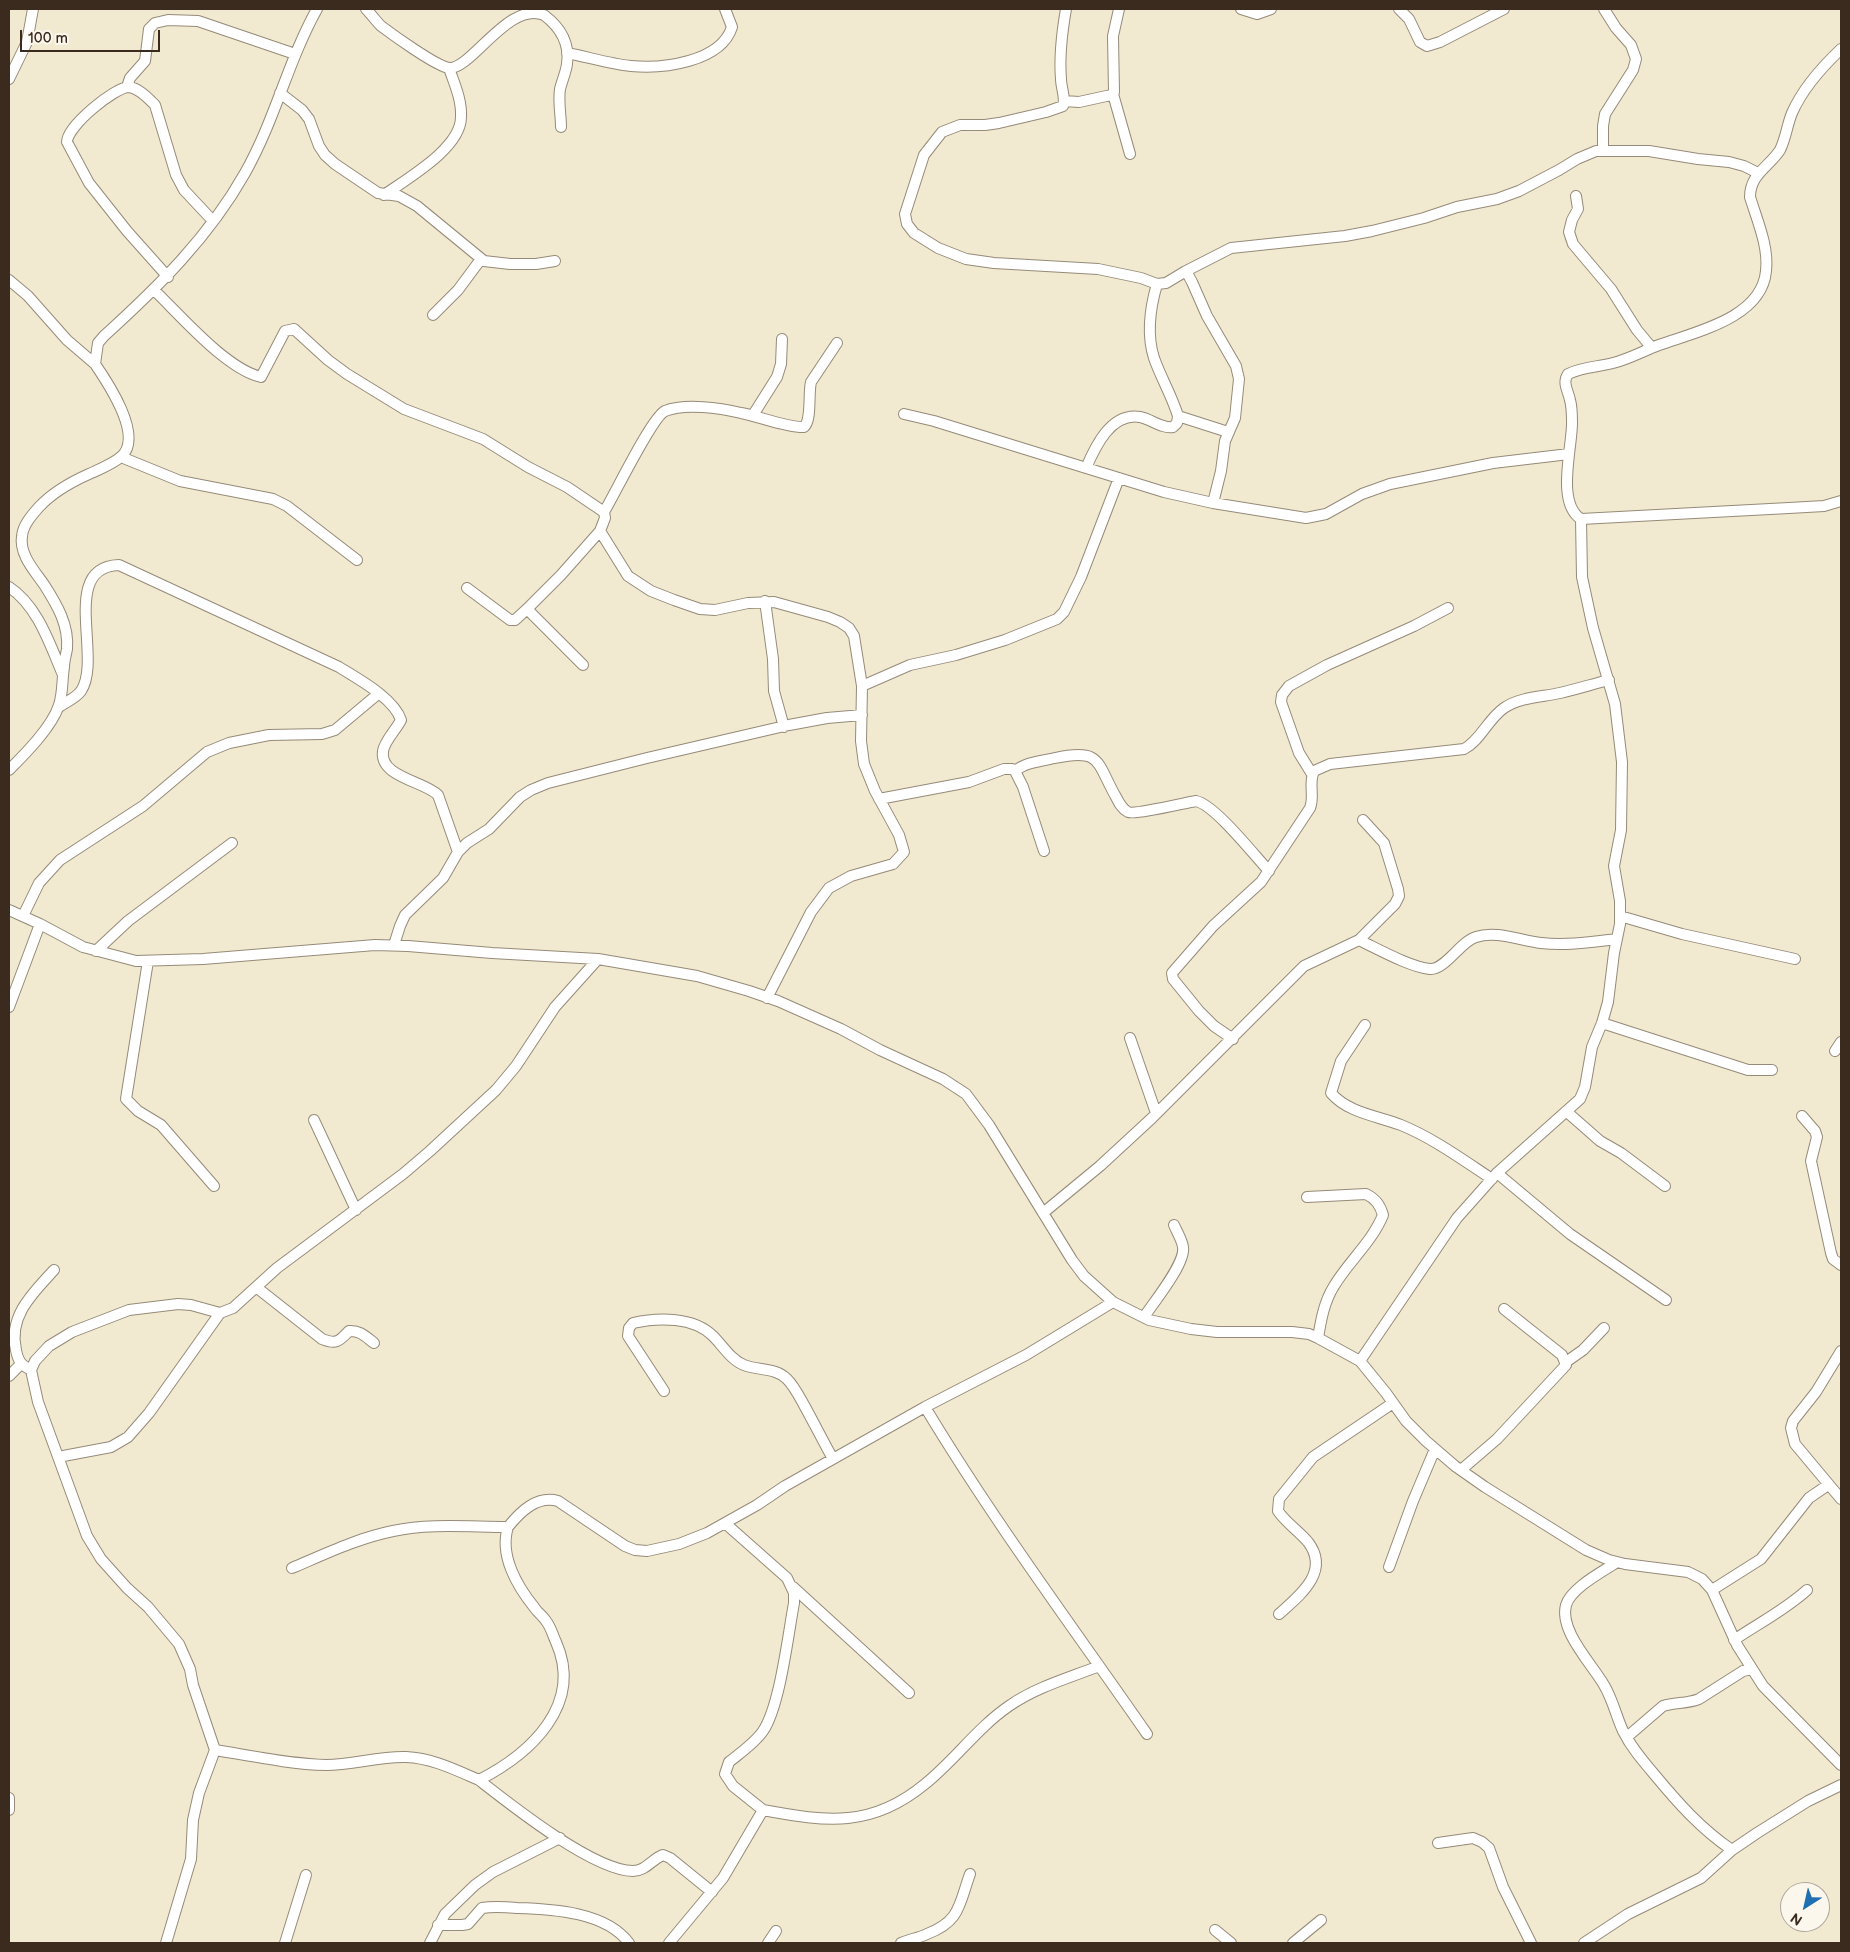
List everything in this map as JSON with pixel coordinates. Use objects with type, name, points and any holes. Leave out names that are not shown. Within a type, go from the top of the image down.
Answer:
[{"type":"street","points":[[9,80],[27,42],[33,9]]},
{"type":"street","points":[[95,364],[98,343],[168,277],[213,221],[245,173],[266,131],[295,54],[317,9]]},
{"type":"street","points":[[366,9],[380,25],[437,63],[449,68],[457,67],[498,25],[511,16],[522,10],[535,9],[549,19],[564,37],[567,46],[567,64],[559,100],[561,127]]},
{"type":"street","points":[[567,53],[631,66],[668,65],[696,59],[719,48],[730,36],[732,27],[725,9]]},
{"type":"street","points":[[1066,9],[1061,56],[1064,104],[1061,107],[1046,112],[984,125],[960,125],[942,132],[934,140],[922,162],[905,214],[907,224],[914,233],[938,248],[966,259],[994,263],[1098,269],[1141,278],[1157,284],[1166,283],[1231,248],[1363,233],[1424,218],[1457,207],[1497,199],[1519,191],[1577,159],[1596,151],[1649,151],[1730,162],[1758,173]]},
{"type":"street","points":[[1119,9],[1113,36],[1115,90],[1113,94],[1130,154]]},
{"type":"street","points":[[1241,9],[1257,14],[1271,9]]},
{"type":"street","points":[[1399,9],[1409,19],[1420,42],[1427,46],[1440,42],[1504,9]]},
{"type":"street","points":[[1603,150],[1605,114],[1633,70],[1636,60],[1631,45],[1616,28],[1604,9]]},
{"type":"street","points":[[128,87],[130,78],[145,60],[149,28],[168,20],[198,21],[295,54]]},
{"type":"street","points":[[1841,49],[1803,94],[1792,113],[1781,148],[1758,173],[1750,190],[1750,197],[1763,241],[1767,270],[1760,290],[1749,304],[1728,320],[1712,327],[1652,348],[1631,358],[1577,370],[1568,374],[1565,384],[1572,413],[1568,500],[1573,513],[1581,519],[1689,515],[1824,506],[1841,501]]},
{"type":"street","points":[[384,195],[432,160],[451,142],[460,130],[462,116],[460,100],[449,68]]},
{"type":"street","points":[[168,277],[122,225],[89,183],[67,142],[68,136],[81,118],[117,92],[128,87],[134,88],[155,105],[176,175],[184,190],[213,221]]},
{"type":"street","points":[[280,93],[302,110],[309,119],[319,146],[325,156],[370,189],[384,195],[405,198],[482,259],[492,263],[510,264],[536,264],[555,261]]},
{"type":"street","points":[[1064,101],[1079,102],[1113,94]]},
{"type":"street","points":[[1576,196],[1578,209],[1572,220],[1569,232],[1572,244],[1611,289],[1637,330],[1652,348]]},
{"type":"street","points":[[433,315],[458,290],[482,259]]},
{"type":"street","points":[[1186,271],[1207,316],[1238,372],[1239,387],[1235,418],[1228,432],[1213,503]]},
{"type":"street","points":[[9,280],[28,296],[68,340],[95,364],[110,386],[128,431],[128,446],[121,457],[78,479],[48,498],[27,522],[22,534],[22,546],[32,569],[44,585],[65,621],[67,650],[59,707]]},
{"type":"street","points":[[1086,468],[1094,450],[1113,425],[1126,418],[1139,417],[1168,428],[1173,427],[1178,416],[1154,358],[1150,340],[1151,303],[1157,284]]},
{"type":"street","points":[[154,290],[206,340],[240,368],[261,377],[285,331],[294,329],[341,369],[404,410],[483,439],[528,467],[567,487],[604,512]]},
{"type":"street","points":[[753,415],[777,377],[781,364],[782,339]]},
{"type":"street","points":[[468,588],[510,620],[514,620],[561,575],[600,530],[605,518],[604,512],[652,425],[664,412],[685,408],[709,408],[753,415],[799,427],[807,424],[809,417],[809,389],[837,343]]},
{"type":"street","points":[[904,414],[934,421],[1164,492],[1213,503],[1306,518],[1326,514],[1362,494],[1390,484],[1493,463],[1569,454]]},
{"type":"street","points":[[1178,416],[1228,432]]},
{"type":"street","points":[[121,457],[180,481],[273,499],[287,506],[357,560]]},
{"type":"street","points":[[862,686],[910,665],[956,655],[1005,640],[1056,619],[1064,612],[1081,577],[1119,478]]},
{"type":"street","points":[[1360,1361],[1448,1230],[1494,1176],[1580,1099],[1584,1092],[1592,1047],[1602,1024],[1608,1002],[1620,916],[1619,890],[1614,866],[1621,830],[1622,762],[1616,704],[1593,628],[1582,577],[1581,519]]},
{"type":"street","points":[[600,530],[628,576],[651,591],[700,608],[715,610],[748,602],[765,601],[796,607],[840,622],[849,628],[854,636],[862,686],[861,741],[864,764],[879,799],[899,835],[904,852],[893,864],[850,876],[829,888],[811,912],[767,998]]},
{"type":"street","points":[[9,770],[33,746],[59,707],[81,691],[88,647],[85,598],[88,588],[101,569],[119,565],[339,667],[391,704],[399,713],[401,720],[383,751],[384,761],[389,769],[432,788],[438,795],[458,852]]},
{"type":"street","points":[[9,587],[28,606],[43,628],[63,676]]},
{"type":"street","points":[[765,601],[773,659],[774,691],[784,726]]},
{"type":"street","points":[[1233,1039],[1214,1026],[1198,1011],[1173,979],[1172,973],[1213,926],[1261,882],[1312,803],[1312,774],[1299,753],[1281,702],[1282,695],[1289,686],[1327,665],[1414,626],[1448,608]]},
{"type":"street","points":[[527,609],[583,665]]},
{"type":"street","points":[[1312,774],[1319,768],[1330,764],[1464,749],[1478,737],[1496,714],[1506,706],[1518,701],[1609,680]]},
{"type":"street","points":[[23,916],[39,883],[60,860],[143,806],[207,752],[229,743],[269,735],[322,734],[335,730],[378,694]]},
{"type":"street","points":[[394,945],[405,916],[443,878],[458,852],[467,843],[489,829],[520,797],[531,790],[548,783],[784,726],[827,718],[862,715]]},
{"type":"street","points":[[879,799],[969,782],[1004,769],[1015,771],[1027,764],[1072,755],[1088,755],[1094,758],[1100,766],[1124,810],[1135,813],[1196,801],[1201,802],[1208,806],[1229,827],[1269,872]]},
{"type":"street","points":[[1015,771],[1023,787],[1044,851]]},
{"type":"street","points":[[1043,1213],[1100,1166],[1156,1114],[1304,966],[1359,940],[1387,913],[1399,896],[1397,879],[1384,843],[1363,820]]},
{"type":"street","points":[[96,951],[128,921],[232,843]]},
{"type":"street","points":[[9,910],[40,924],[68,940],[96,951],[136,961],[176,961],[375,945],[598,959],[697,976],[767,998],[841,1029],[880,1050],[943,1078],[966,1094],[979,1110],[1084,1276],[1113,1302],[1144,1318],[1191,1329],[1217,1332],[1292,1332],[1309,1334],[1318,1338],[1360,1361],[1406,1421],[1436,1450],[1485,1487],[1586,1550],[1617,1562],[1688,1572],[1702,1579],[1712,1590],[1734,1640],[1752,1669],[1773,1696],[1841,1765]]},
{"type":"street","points":[[1620,916],[1682,934],[1795,959]]},
{"type":"street","points":[[9,1007],[40,924]]},
{"type":"street","points":[[1359,940],[1380,951],[1421,967],[1433,969],[1476,937],[1496,936],[1563,945],[1617,939]]},
{"type":"street","points":[[58,1457],[111,1447],[128,1437],[148,1413],[220,1313],[233,1308],[326,1230],[381,1192],[430,1152],[496,1090],[516,1066],[555,1007],[598,959]]},
{"type":"street","points":[[148,961],[126,1099],[138,1111],[161,1125],[214,1186]]},
{"type":"street","points":[[1602,1024],[1748,1070],[1772,1070]]},
{"type":"street","points":[[1365,1025],[1341,1061],[1331,1093],[1336,1099],[1359,1111],[1402,1125],[1494,1176],[1570,1234],[1666,1300]]},
{"type":"street","points":[[1130,1038],[1156,1114]]},
{"type":"street","points":[[1835,1051],[1841,1042]]},
{"type":"street","points":[[1567,1112],[1600,1141],[1621,1153],[1665,1186]]},
{"type":"street","points":[[1802,1116],[1815,1131],[1816,1143],[1811,1161],[1830,1253],[1833,1259],[1841,1265]]},
{"type":"street","points":[[314,1120],[356,1210]]},
{"type":"street","points":[[1307,1197],[1366,1194],[1374,1198],[1383,1215],[1374,1234],[1333,1288],[1324,1310],[1318,1338]]},
{"type":"street","points":[[1144,1318],[1181,1260],[1183,1247],[1174,1225]]},
{"type":"street","points":[[31,1370],[21,1364],[14,1343],[15,1323],[18,1314],[54,1270]]},
{"type":"street","points":[[256,1287],[322,1339],[337,1342],[349,1331],[355,1330],[374,1343]]},
{"type":"street","points":[[292,1568],[356,1541],[394,1531],[416,1528],[508,1526],[535,1503],[550,1499],[558,1501],[625,1546],[635,1550],[647,1551],[679,1544],[707,1534],[726,1524],[785,1486],[925,1407],[1026,1355],[1113,1302]]},
{"type":"street","points":[[166,1943],[191,1859],[194,1845],[193,1820],[199,1793],[215,1750],[193,1685],[190,1669],[178,1644],[148,1607],[127,1588],[101,1559],[87,1536],[38,1402],[31,1370],[41,1353],[72,1332],[129,1310],[178,1304],[191,1305],[220,1313]]},
{"type":"street","points":[[1504,1309],[1562,1355],[1566,1362]]},
{"type":"street","points":[[664,1391],[628,1336],[629,1328],[633,1323],[676,1320],[690,1322],[698,1325],[712,1336],[734,1359],[743,1365],[780,1373],[788,1380],[801,1400],[833,1459]]},
{"type":"street","points":[[1465,1473],[1564,1369],[1566,1362],[1583,1350],[1604,1328]]},
{"type":"street","points":[[1841,1351],[1816,1392],[1793,1422],[1791,1428],[1795,1444],[1841,1499]]},
{"type":"street","points":[[9,1376],[21,1364]]},
{"type":"street","points":[[1279,1614],[1311,1582],[1315,1556],[1308,1542],[1278,1511],[1279,1499],[1313,1458],[1393,1402]]},
{"type":"street","points":[[925,1407],[968,1475],[1147,1734]]},
{"type":"street","points":[[1388,1567],[1413,1500],[1436,1450]]},
{"type":"street","points":[[1712,1590],[1761,1559],[1809,1498],[1828,1485]]},
{"type":"street","points":[[726,1524],[787,1578],[792,1587],[908,1693]]},
{"type":"street","points":[[479,1780],[497,1771],[537,1738],[549,1724],[558,1709],[562,1692],[564,1672],[560,1650],[547,1622],[534,1609],[516,1581],[505,1544],[508,1526]]},
{"type":"street","points":[[1617,1562],[1582,1586],[1571,1596],[1566,1604],[1567,1625],[1576,1643],[1612,1699],[1634,1750],[1687,1813],[1710,1834],[1732,1850]]},
{"type":"street","points":[[792,1587],[794,1603],[776,1700],[769,1720],[761,1734],[729,1762],[725,1774],[736,1790],[763,1810],[824,1820],[836,1820],[867,1816],[893,1806],[925,1784],[982,1728],[1008,1706],[1028,1694],[1099,1666]]},
{"type":"street","points":[[1734,1640],[1772,1614],[1787,1607],[1807,1590]]},
{"type":"street","points":[[1627,1737],[1663,1706],[1692,1702],[1743,1671],[1752,1669]]},
{"type":"street","points":[[215,1750],[296,1763],[328,1765],[387,1758],[421,1759],[442,1764],[479,1780],[513,1807],[560,1838],[609,1866],[632,1871],[644,1868],[663,1855],[670,1858],[712,1892]]},
{"type":"street","points":[[1584,1943],[1628,1914],[1701,1878],[1732,1850],[1808,1801],[1841,1785]]},
{"type":"street","points":[[9,1798],[9,1810]]},
{"type":"street","points":[[670,1943],[723,1878],[763,1810]]},
{"type":"street","points":[[430,1943],[445,1914],[475,1884],[493,1872],[560,1838]]},
{"type":"street","points":[[1438,1843],[1473,1838],[1489,1848],[1503,1887],[1530,1943]]},
{"type":"street","points":[[902,1943],[927,1934],[950,1922],[964,1897],[970,1874]]},
{"type":"street","points":[[285,1943],[306,1875]]},
{"type":"street","points":[[438,1925],[468,1924],[472,1921],[478,1910],[489,1907],[544,1908],[589,1917],[610,1927],[625,1937],[630,1943]]},
{"type":"street","points":[[1293,1943],[1322,1920]]},
{"type":"street","points":[[1215,1930],[1231,1943]]},
{"type":"street","points":[[768,1943],[776,1931]]}]
